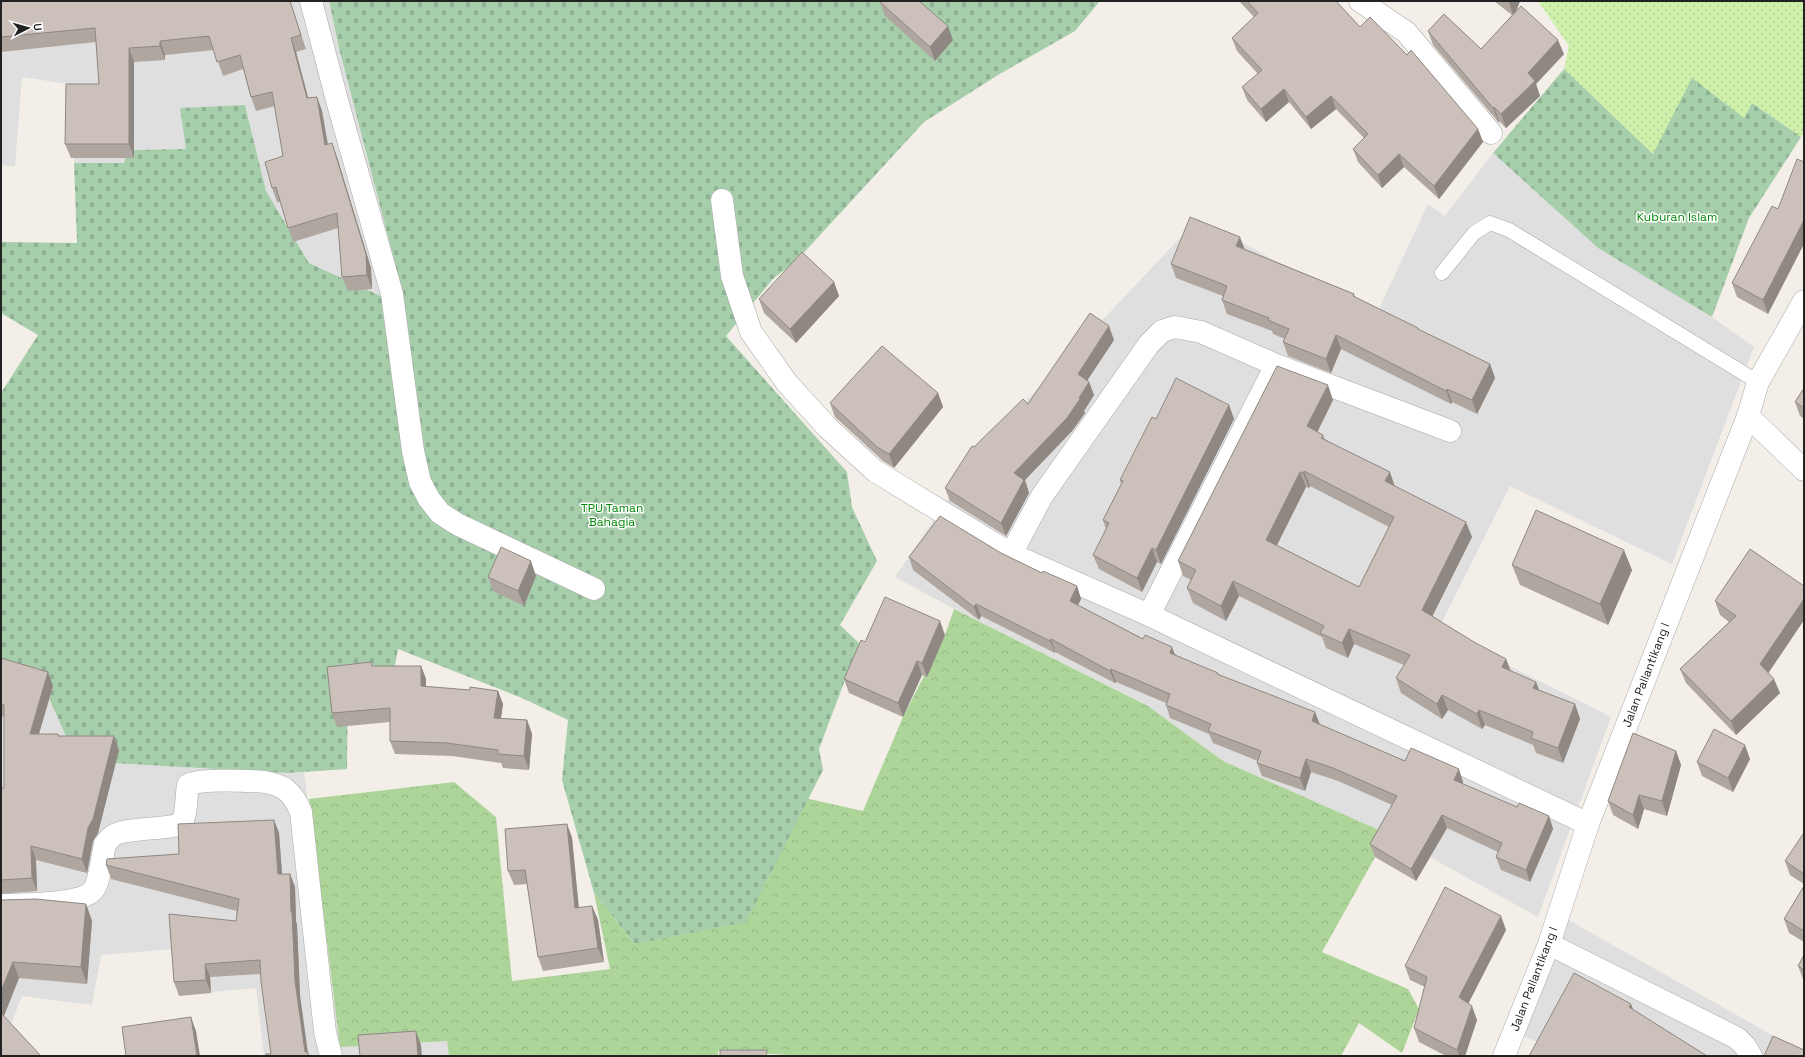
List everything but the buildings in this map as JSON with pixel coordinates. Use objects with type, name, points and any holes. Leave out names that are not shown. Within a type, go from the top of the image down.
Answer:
[{"type":"street","points":[[311,1],[338,104],[392,294],[413,451],[420,482],[429,499],[440,513],[457,524],[594,589]]},
{"type":"street","points":[[1360,1],[1406,32],[1491,133]]},
{"type":"street","points":[[722,200],[732,276],[751,332],[787,383],[828,428],[875,471],[1011,554],[1149,615],[1588,824]]},
{"type":"street","name":"Jalan Pallantikang I","points":[[1504,1056],[1549,944],[1588,824],[1748,416],[1758,382],[1803,307]]},
{"type":"street","points":[[1011,554],[1042,496],[1149,344],[1162,332],[1175,327],[1201,332],[1276,366],[1450,431]]},
{"type":"street","points":[[1149,615],[1276,366]]},
{"type":"street","points":[[1748,416],[1804,470]]},
{"type":"street","points":[[1,905],[70,901],[90,895],[95,888],[105,844],[109,839],[115,834],[147,828],[174,827],[181,824],[184,818],[188,785],[190,783],[204,781],[267,782],[285,789],[295,799],[301,812],[325,1032],[331,1056]]},
{"type":"street","points":[[1549,944],[1736,1038],[1745,1046],[1751,1056]]},
{"type":"lane","points":[[1442,273],[1474,233],[1490,223],[1509,230],[1758,382]]},
{"type":"shaded area","points":[[1,1],[329,1],[339,48],[403,294],[383,297],[309,263],[266,191],[245,105],[186,149],[128,150],[124,163],[74,163],[81,86],[22,77],[15,166],[1,165]]},
{"type":"shaded area","points":[[1493,153],[1598,248],[1712,317],[1754,347],[1672,564],[1510,486],[1438,630],[1611,717],[1538,917],[1388,834],[1223,761],[1148,706],[954,609],[895,577],[985,444],[1198,219],[1376,315],[1428,204],[1445,216]]},
{"type":"shaded area","points":[[1,664],[44,687],[77,761],[288,773],[304,772],[334,1005],[447,1041],[449,1056],[264,1056],[256,988],[190,994],[187,948],[101,955],[92,1005],[22,996],[1,1056]]},
{"type":"shaded area","points":[[1565,918],[1804,1053],[1804,1056],[1569,1056],[1519,1034]]},
{"type":"green space","name":"TPU Taman Bahagia","points":[[329,1],[1100,1],[1075,31],[998,75],[924,122],[799,258],[773,279],[726,336],[847,472],[852,507],[877,561],[840,625],[859,643],[819,749],[823,770],[746,922],[635,944],[594,893],[562,780],[568,720],[522,698],[398,649],[391,688],[348,680],[347,769],[288,773],[77,761],[44,687],[1,664],[1,393],[38,335],[1,313],[1,242],[77,243],[74,163],[124,163],[128,150],[186,149],[180,108],[245,105],[266,191],[309,263],[383,297],[403,294],[339,48]]},
{"type":"green space","points":[[1538,1],[1804,1],[1804,132],[1801,137],[1752,103],[1744,118],[1653,154],[1564,69],[1569,46]]},
{"type":"green space","name":"Kuburan Islam","points":[[1564,69],[1653,154],[1692,78],[1744,118],[1752,103],[1801,137],[1749,218],[1712,317],[1598,248],[1493,153]]},
{"type":"green space","points":[[954,609],[1148,706],[1223,761],[1388,834],[1322,952],[1408,989],[1419,1009],[1402,1053],[1359,1023],[1341,1056],[806,1056],[718,1051],[718,1056],[449,1056],[447,1041],[340,1047],[309,799],[454,782],[496,817],[512,981],[610,969],[594,893],[635,944],[805,798],[863,811],[903,717],[945,635]]}]
